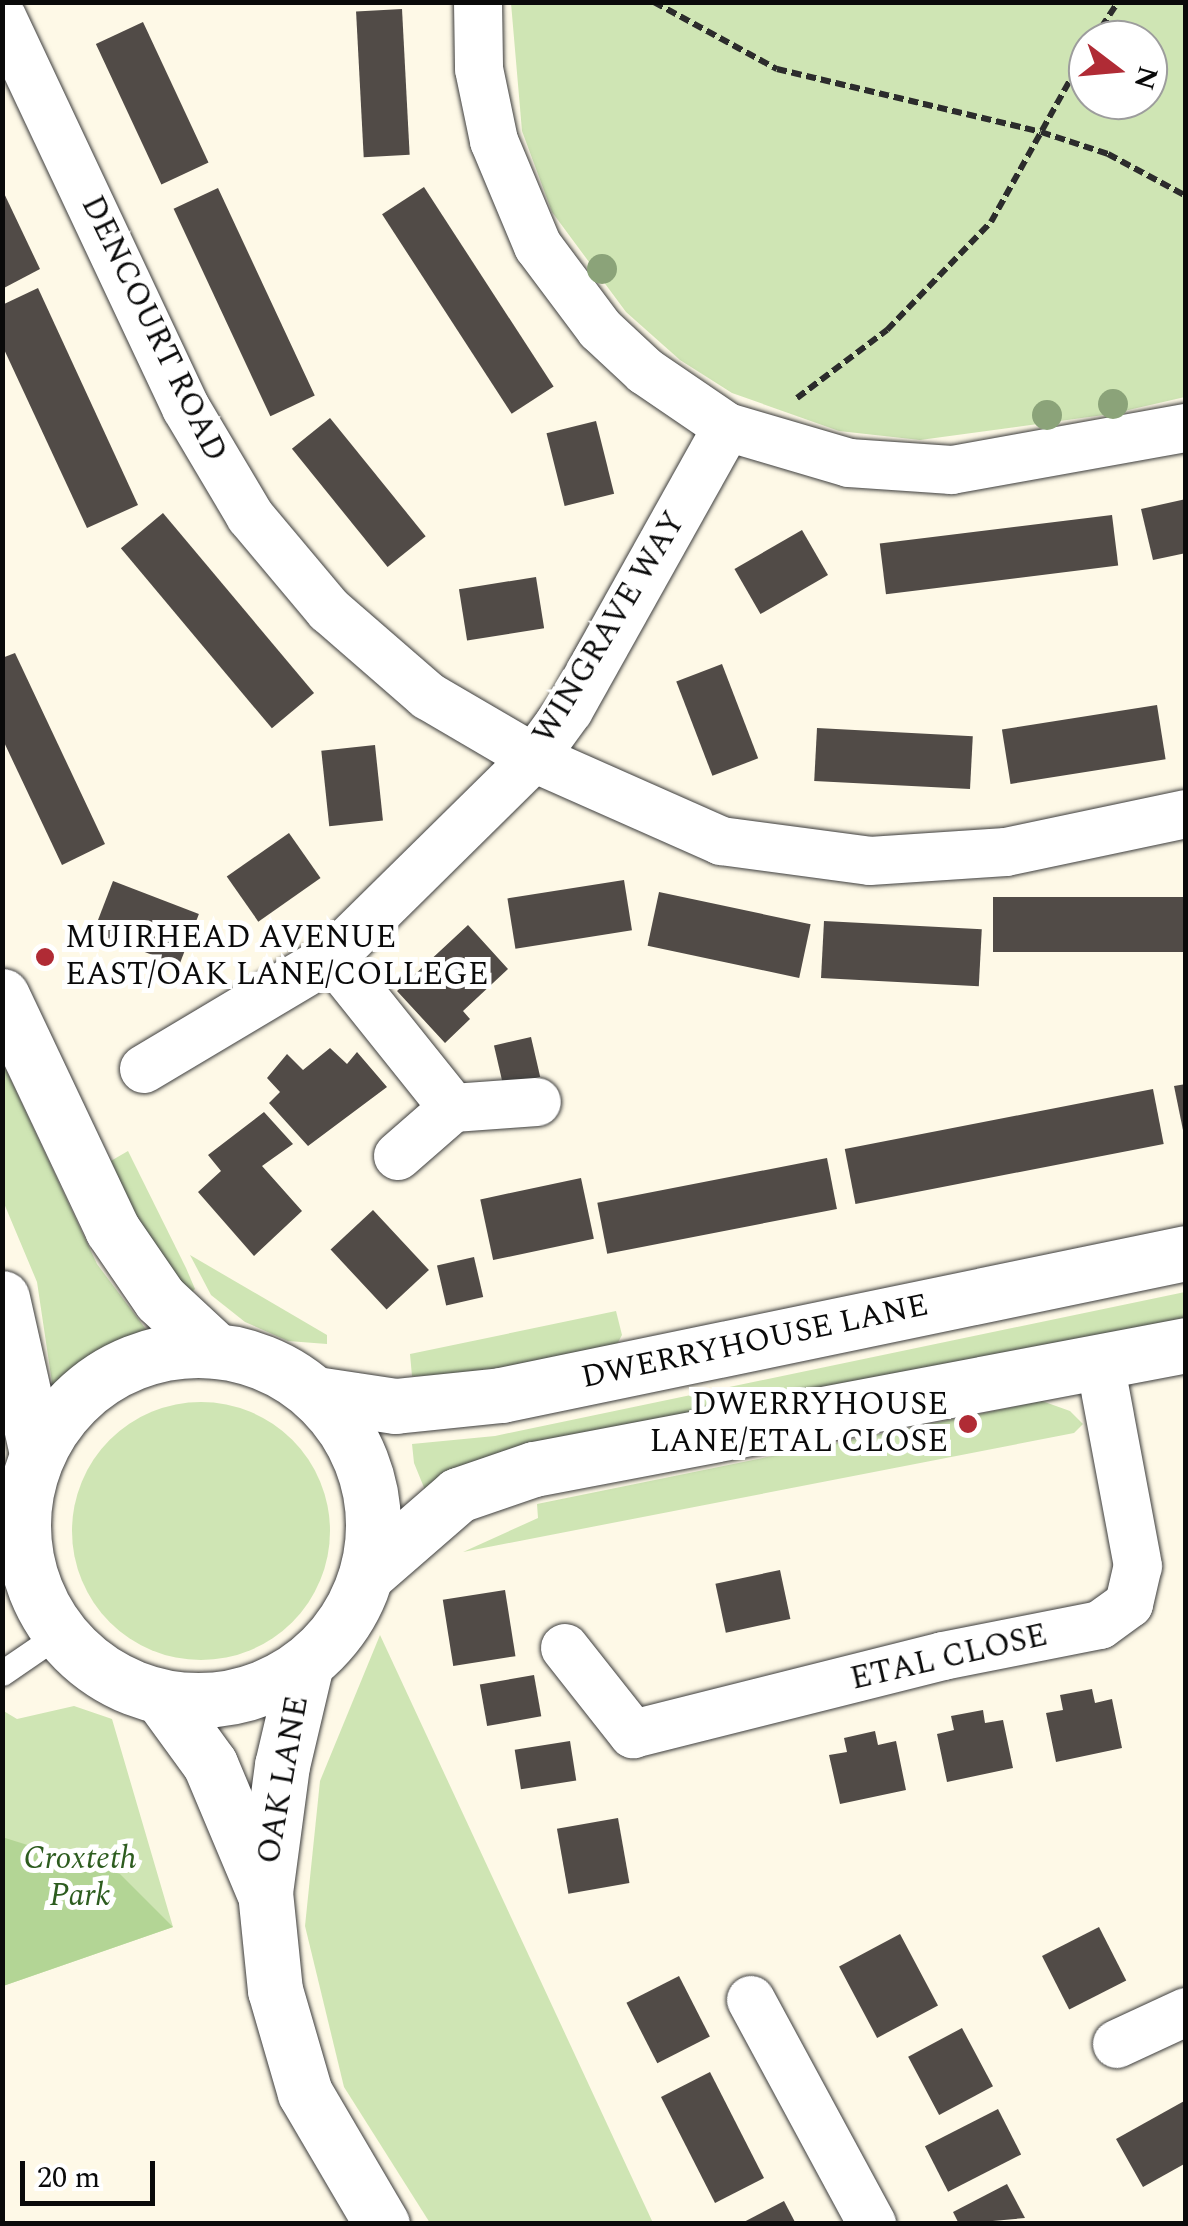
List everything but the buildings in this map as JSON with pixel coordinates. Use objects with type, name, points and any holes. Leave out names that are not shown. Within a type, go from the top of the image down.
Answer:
[{"type":"street","points":[[478,2],[479,69],[494,141],[538,246],[600,330],[644,371],[727,427],[778,446],[849,464],[952,470],[1186,428]]},
{"type":"street","name":"DENCOURT ROAD","points":[[2,17],[186,408],[250,516],[329,610],[428,696],[534,758],[721,841],[870,861],[1006,852],[1186,814]]},
{"type":"street","name":"WINGRAVE WAY","points":[[144,1069],[332,957],[534,758],[569,710],[727,427]]},
{"type":"street","points":[[332,957],[453,1108]]},
{"type":"street","points":[[2,996],[112,1229],[160,1299],[216,1351]]},
{"type":"street","points":[[398,1156],[453,1108],[537,1102]]},
{"type":"street","name":"DWERRYHOUSE LANE","points":[[322,1395],[394,1406],[501,1395],[1186,1253]]},
{"type":"street","points":[[2,1298],[36,1449]]},
{"type":"street","points":[[366,1575],[458,1495],[534,1469],[1186,1345]]},
{"type":"street","points":[[216,1351],[274,1368],[322,1395],[364,1471],[373,1522],[366,1575],[344,1622],[305,1668],[211,1702],[162,1698],[105,1676],[59,1634],[26,1570],[22,1512],[36,1449],[62,1414],[108,1374],[165,1353],[216,1351]]},
{"type":"street","name":"ETAL CLOSE","points":[[565,1648],[632,1734],[943,1656],[1100,1625],[1130,1604],[1138,1566],[1100,1363]]},
{"type":"street","name":"OAK LANE","points":[[305,1668],[282,1764],[264,1892],[275,1990],[305,2093],[382,2224]]},
{"type":"street","name":"OAK LANE","points":[[162,1698],[210,1764],[264,1892]]},
{"type":"street","points":[[752,2000],[872,2224]]},
{"type":"street","points":[[1117,2044],[1186,2012]]},
{"type":"lane","points":[[2,1673],[59,1634]]},
{"type":"path","points":[[654,2],[777,69],[1041,132],[1108,154],[1186,196]]},
{"type":"path","points":[[778,446],[796,399],[887,330],[991,222],[1068,84]]},
{"type":"green space","points":[[511,3],[1185,3],[1185,397],[1111,414],[920,440],[839,431],[732,393],[680,360],[626,312],[552,212],[522,131]]},
{"type":"green space","points":[[2,1061],[97,1264],[154,1340],[93,1363],[54,1396],[37,1282],[3,1201]]},
{"type":"green space","points":[[128,1151],[195,1289],[188,1296],[147,1244],[109,1162]]},
{"type":"green space","points":[[190,1255],[327,1335],[327,1344],[288,1341],[245,1322],[211,1295]]},
{"type":"green space","points":[[1185,1292],[1185,1320],[425,1490],[414,1463],[412,1444],[495,1436]]},
{"type":"green space","points":[[616,1311],[622,1335],[616,1346],[460,1375],[412,1376],[410,1354]]},
{"type":"green space","points":[[1042,1401],[1070,1411],[1083,1424],[1074,1433],[463,1552],[538,1518],[537,1504]]},
{"type":"green space","points":[[201,1402],[250,1412],[292,1440],[320,1482],[330,1531],[320,1580],[292,1622],[250,1650],[201,1660],[152,1650],[110,1622],[82,1580],[72,1531],[82,1482],[110,1440],[152,1412]]},
{"type":"green space","points":[[380,1635],[653,2223],[430,2223],[344,2087],[305,1926],[320,1781]]},
{"type":"green space","name":"Croxteth Park","points":[[74,1706],[112,1719],[173,1927],[3,1986],[2,1710],[17,1719]]},
{"type":"green space","points":[[2,1837],[120,1874],[173,1927],[3,1986]]},
{"type":"place","name":"MUIRHEAD AVENUE EAST/OAK LANE/COLLEGE","points":[[45,957]]},
{"type":"place","name":"DWERRYHOUSE LANE/ETAL CLOSE","points":[[968,1424]]}]
